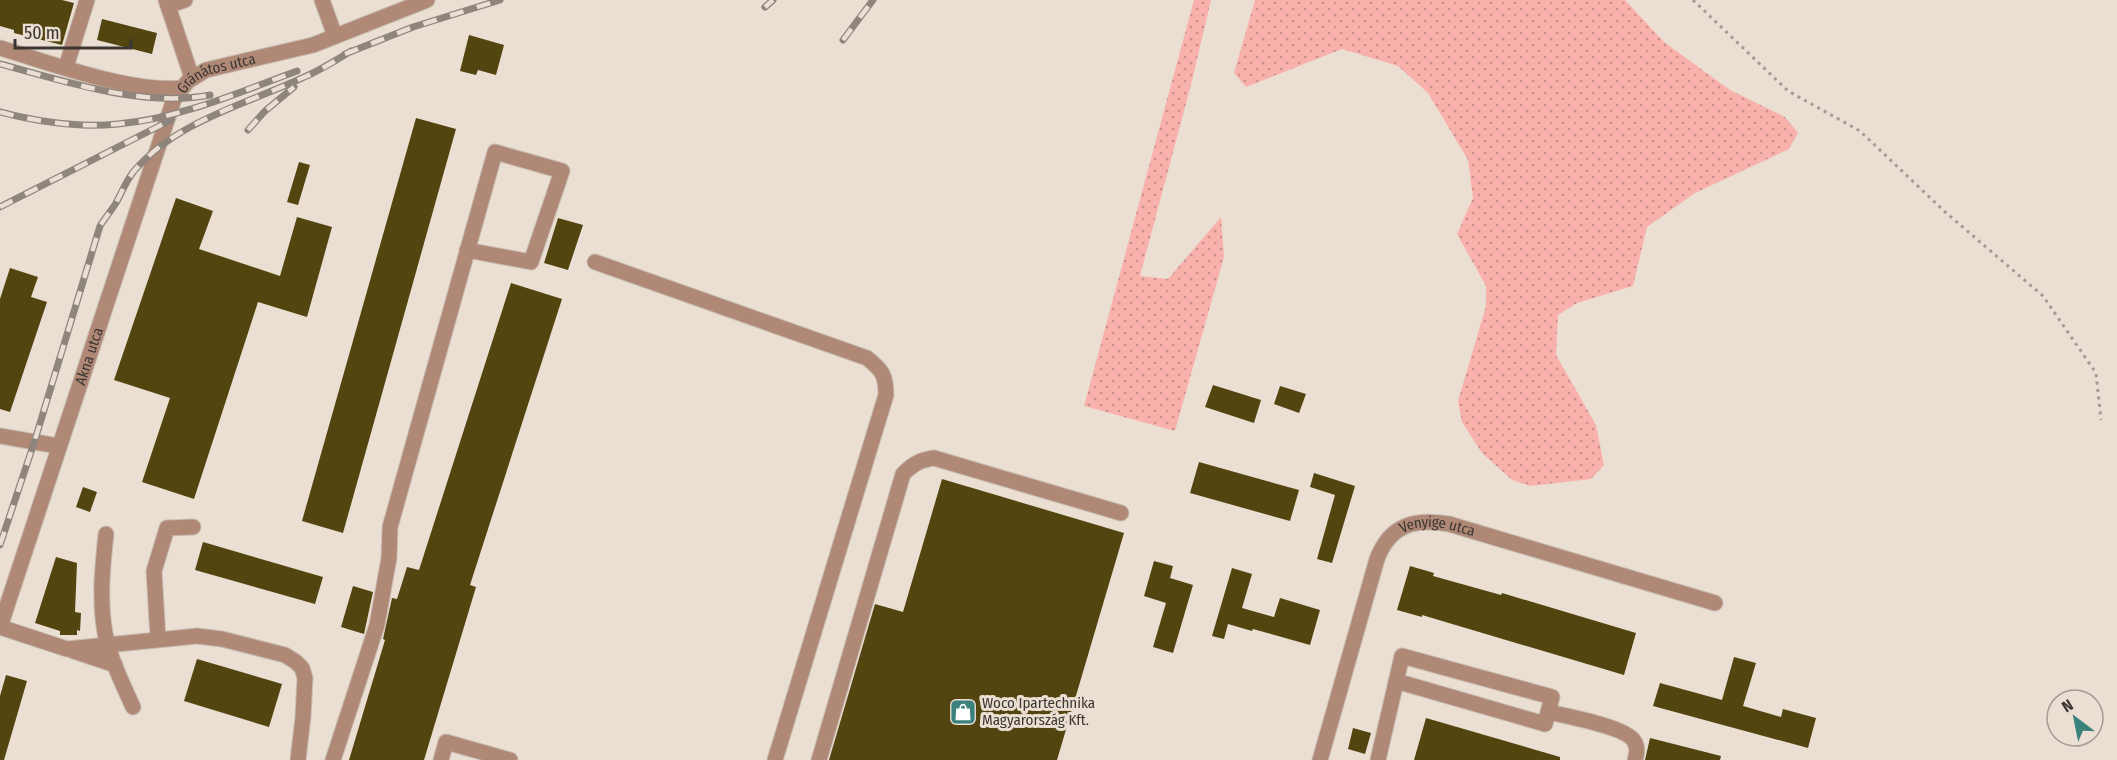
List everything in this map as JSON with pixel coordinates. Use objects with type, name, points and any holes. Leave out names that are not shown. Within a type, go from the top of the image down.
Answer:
[{"type":"street","points":[[66,67],[87,0]]},
{"type":"street","points":[[185,0],[167,3],[187,83]]},
{"type":"street","points":[[322,0],[335,36]]},
{"type":"street","name":"Gránátos utca","points":[[0,48],[143,87],[159,89],[187,83],[206,70],[313,45],[427,0]]},
{"type":"street","name":"Akna utca","points":[[0,627],[168,114],[174,99],[187,83]]},
{"type":"street","points":[[333,760],[377,625],[389,558],[390,527],[467,250],[495,152],[562,171],[531,262],[467,250]]},
{"type":"street","points":[[595,262],[867,358],[886,379],[886,395],[775,760]]},
{"type":"street","points":[[0,436],[58,447]]},
{"type":"street","points":[[819,760],[903,474],[912,464],[923,459],[934,458],[1121,513]]},
{"type":"street","name":"Venyige utca","points":[[1320,760],[1377,559],[1388,537],[1414,522],[1437,522],[1715,603]]},
{"type":"street","points":[[158,639],[154,571],[160,547],[167,528],[193,528]]},
{"type":"street","points":[[106,534],[102,591],[103,621],[108,645],[133,707]]},
{"type":"street","points":[[0,627],[115,665]]},
{"type":"street","points":[[67,649],[197,636],[222,639],[285,655],[302,668],[305,678],[298,760]]},
{"type":"street","points":[[1378,760],[1396,681],[1402,656],[1552,697],[1545,724],[1396,681]]},
{"type":"street","points":[[1548,712],[1623,731],[1634,740],[1635,760]]},
{"type":"street","points":[[441,760],[446,742],[510,760]]},
{"type":"path","points":[[1693,0],[1788,92],[1860,131],[1944,211],[2043,296],[2096,373],[2102,420]]},
{"type":"shaded area","points":[[1194,0],[1211,0],[1140,276],[1168,279],[1221,217],[1224,257],[1175,431],[1084,406]]},
{"type":"shaded area","points":[[1255,0],[1625,0],[1664,42],[1730,90],[1785,117],[1798,133],[1789,149],[1695,193],[1647,227],[1633,286],[1577,303],[1558,315],[1556,355],[1596,425],[1604,465],[1591,479],[1530,486],[1512,480],[1482,453],[1462,422],[1458,401],[1486,306],[1486,286],[1457,234],[1473,198],[1468,160],[1428,93],[1398,66],[1342,49],[1246,87],[1234,73]]},
{"type":"building","points":[[0,0],[62,0],[74,3],[62,45],[14,33],[14,30],[0,26]]},
{"type":"building","points":[[102,19],[157,33],[152,54],[97,40]]},
{"type":"building","points":[[469,35],[504,45],[496,75],[478,70],[476,75],[460,71]]},
{"type":"building","points":[[416,118],[456,129],[343,533],[302,521]]},
{"type":"building","points":[[299,162],[310,165],[298,205],[287,202]]},
{"type":"building","points":[[176,198],[213,211],[199,249],[280,276],[297,217],[332,227],[307,317],[258,302],[194,499],[142,482],[170,398],[114,380]]},
{"type":"building","points":[[558,218],[583,225],[568,270],[544,263]]},
{"type":"building","points":[[10,268],[38,277],[31,297],[47,302],[10,412],[0,409],[0,299]]},
{"type":"building","points":[[511,283],[562,299],[470,585],[476,587],[424,760],[349,760],[385,640],[383,639],[392,598],[397,599],[407,567],[419,570]]},
{"type":"building","points":[[1213,385],[1261,400],[1254,423],[1205,407]]},
{"type":"building","points":[[1280,386],[1306,394],[1299,413],[1274,404]]},
{"type":"building","points":[[1199,462],[1299,490],[1290,521],[1190,493]]},
{"type":"building","points":[[1314,473],[1355,486],[1332,563],[1317,559],[1335,495],[1310,487]]},
{"type":"building","points":[[942,479],[1124,533],[1057,760],[829,760],[875,604],[903,612]]},
{"type":"building","points":[[83,487],[97,492],[90,512],[76,507]]},
{"type":"building","points":[[203,542],[323,577],[315,604],[195,570]]},
{"type":"building","points":[[56,557],[77,563],[75,612],[81,613],[80,631],[77,630],[77,635],[60,635],[60,631],[35,623]]},
{"type":"building","points":[[1154,561],[1173,566],[1170,578],[1193,585],[1173,653],[1153,647],[1166,603],[1144,596]]},
{"type":"building","points":[[1410,566],[1434,573],[1433,576],[1501,595],[1502,593],[1636,633],[1624,675],[1422,615],[1422,617],[1397,610]]},
{"type":"building","points":[[1232,568],[1252,574],[1242,608],[1274,617],[1280,598],[1320,610],[1310,645],[1228,624],[1224,639],[1212,636]]},
{"type":"building","points":[[353,586],[373,592],[364,634],[341,627]]},
{"type":"building","points":[[1734,657],[1756,663],[1743,706],[1781,717],[1783,709],[1816,718],[1808,748],[1653,706],[1660,683],[1722,700]]},
{"type":"building","points":[[197,659],[282,684],[269,727],[184,701]]},
{"type":"building","points":[[6,675],[27,681],[4,760],[0,760],[0,696]]},
{"type":"building","points":[[1426,718],[1560,757],[1560,760],[1414,760]]},
{"type":"building","points":[[1353,728],[1371,733],[1365,754],[1348,749]]},
{"type":"building","points":[[1650,738],[1721,756],[1720,760],[1645,760]]},
{"type":"railway","points":[[345,54],[413,27],[500,0]]},
{"type":"railway","points":[[765,7],[773,0]]},
{"type":"railway","points":[[843,40],[873,0]]},
{"type":"railway","points":[[0,545],[34,443],[100,226],[131,175],[151,154],[170,139],[191,127],[327,66],[351,51]]},
{"type":"railway","points":[[0,64],[77,85],[131,95],[158,98],[210,95]]},
{"type":"railway","points":[[0,112],[29,119],[74,125],[141,121],[209,104],[297,71]]},
{"type":"railway","points":[[248,130],[265,111],[294,87]]},
{"type":"railway","points":[[0,207],[171,120]]},
{"type":"place","name":"Woco Ipartechnika Magyarország Kft.","points":[[963,712]]}]
